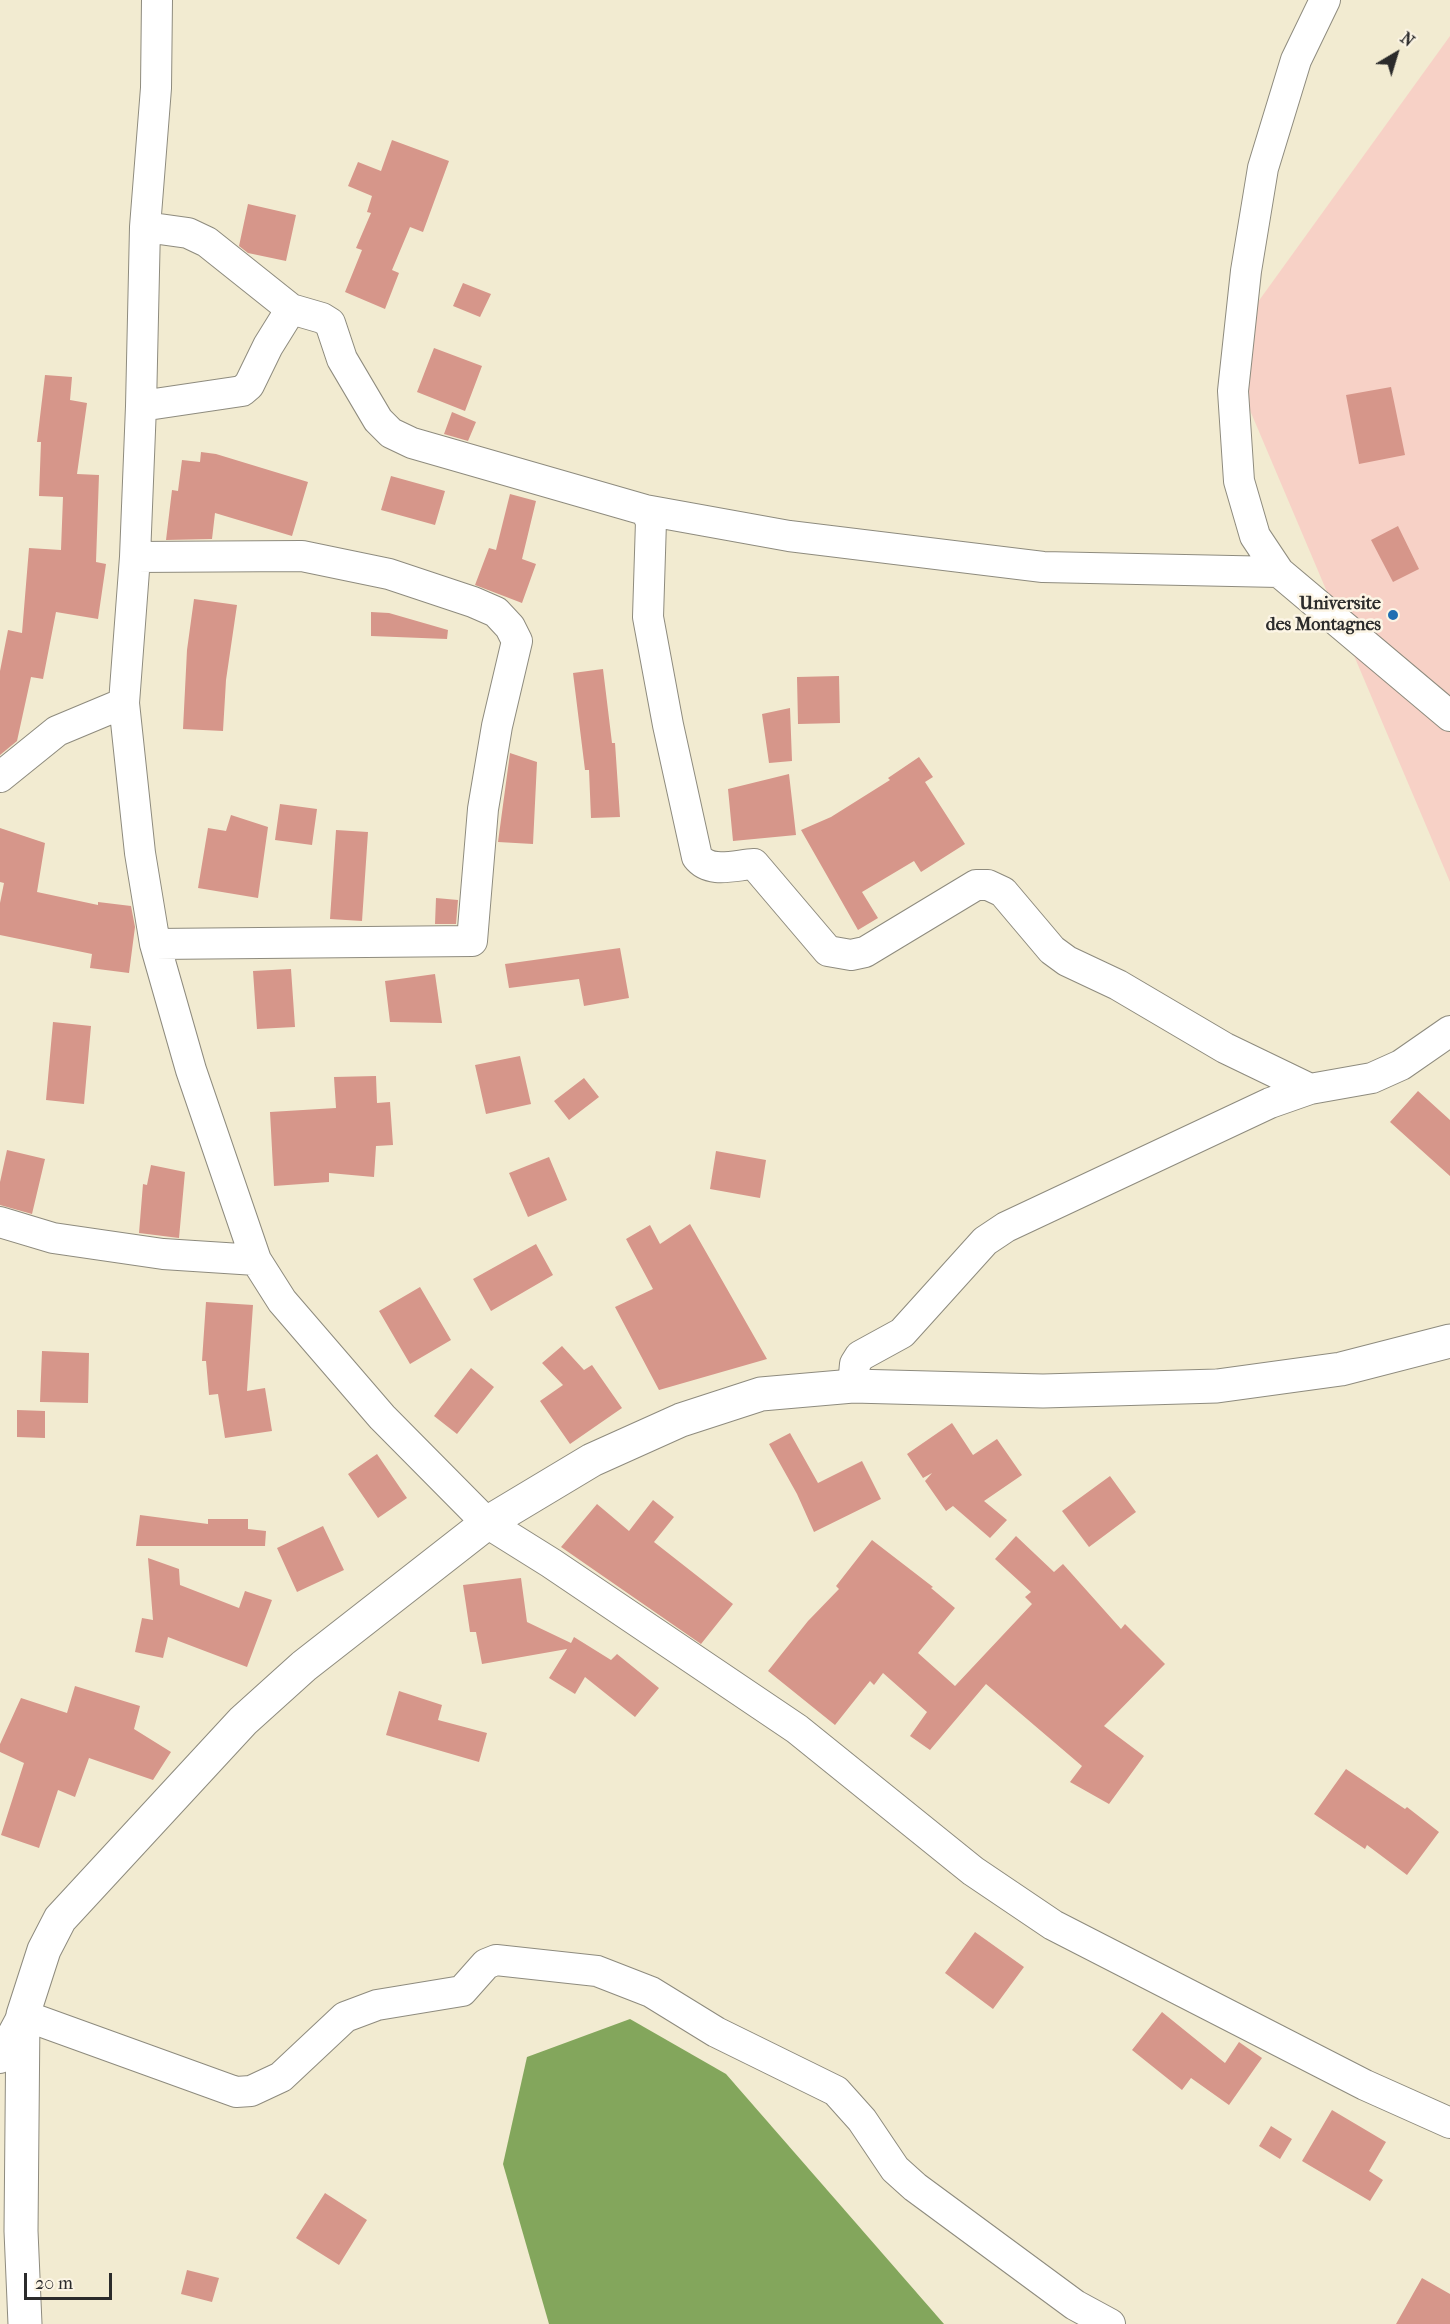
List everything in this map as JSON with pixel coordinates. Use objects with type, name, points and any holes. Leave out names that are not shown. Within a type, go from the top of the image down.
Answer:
[{"type":"street","points":[[157,0],[156,88],[145,227],[135,557],[124,703],[140,853],[155,944],[190,1070],[256,1260],[282,1301],[382,1417],[487,1523],[551,1563],[797,1729],[974,1871],[1053,1925],[1365,2085],[1450,2123]]},
{"type":"street","points":[[1325,0],[1296,60],[1263,168],[1245,271],[1233,391],[1239,481],[1255,536],[1279,572],[1450,716]]},
{"type":"street","points":[[145,227],[188,233],[207,242],[291,309],[322,318],[330,323],[342,359],[378,420],[391,434],[412,443],[645,510],[789,536],[1043,567],[1279,572]]},
{"type":"street","points":[[141,406],[242,391],[249,385],[268,346],[291,309]]},
{"type":"street","points":[[645,510],[651,521],[648,617],[670,736],[697,857],[702,863],[709,868],[754,864],[828,951],[840,955],[865,952],[976,885],[988,885],[1002,892],[1052,950],[1066,961],[1118,985],[1225,1048],[1310,1089]]},
{"type":"street","points":[[135,557],[302,556],[389,574],[496,612],[510,627],[517,641],[497,726],[483,809],[472,941],[155,944]]},
{"type":"street","points":[[0,777],[57,731],[124,703]]},
{"type":"street","points":[[854,1386],[855,1364],[860,1356],[902,1333],[986,1241],[1005,1227],[1270,1102],[1310,1089],[1372,1078],[1401,1065],[1450,1031]]},
{"type":"street","points":[[0,1222],[53,1238],[163,1254],[256,1260]]},
{"type":"street","points":[[0,2058],[23,2015],[44,1950],[60,1919],[113,1859],[243,1721],[304,1666],[487,1523],[592,1460],[681,1420],[761,1394],[854,1386],[1043,1391],[1217,1386],[1341,1370],[1450,1341]]},
{"type":"street","points":[[23,2015],[236,2092],[251,2091],[281,2077],[345,2017],[377,2005],[462,1991],[486,1964],[496,1960],[597,1971],[651,1992],[716,2032],[836,2091],[862,2120],[895,2169],[915,2187],[1075,2305],[1110,2324]]},
{"type":"street","points":[[23,2015],[21,2231],[25,2324]]},
{"type":"shaded area","name":"Universite des Montagnes","points":[[1450,36],[1450,882],[1224,349]]},
{"type":"green space","points":[[630,2019],[726,2074],[944,2324],[549,2324],[503,2164],[527,2057]]},
{"type":"building","points":[[392,140],[449,161],[423,232],[410,227],[392,270],[399,273],[385,309],[345,292],[362,250],[356,248],[371,213],[367,212],[372,196],[348,186],[358,162],[381,171]]},
{"type":"building","points":[[248,204],[296,215],[286,261],[248,253],[239,246]]},
{"type":"building","points":[[463,283],[491,294],[480,317],[453,306]]},
{"type":"building","points":[[434,348],[482,366],[465,411],[417,392]]},
{"type":"building","points":[[45,375],[72,377],[70,400],[87,403],[77,474],[99,475],[96,562],[106,564],[98,619],[56,612],[43,679],[31,677],[17,741],[0,755],[0,671],[8,630],[22,633],[29,548],[61,550],[63,497],[39,496],[41,442],[37,442]]},
{"type":"building","points":[[1391,387],[1405,455],[1359,464],[1346,395]]},
{"type":"building","points":[[452,412],[476,422],[468,441],[444,434]]},
{"type":"building","points":[[201,452],[216,454],[308,482],[292,536],[215,513],[212,539],[166,540],[172,490],[178,491],[182,460],[200,462]]},
{"type":"building","points":[[391,476],[445,491],[435,525],[381,510]]},
{"type":"building","points":[[510,494],[536,501],[522,559],[536,564],[522,603],[475,585],[489,548],[496,550]]},
{"type":"building","points":[[1398,526],[1419,569],[1393,582],[1371,540]]},
{"type":"building","points":[[194,599],[237,605],[226,680],[223,731],[183,729],[187,650]]},
{"type":"building","points":[[371,612],[389,613],[448,630],[447,639],[371,636]]},
{"type":"building","points":[[603,669],[612,743],[615,743],[620,817],[591,818],[589,770],[585,770],[573,673]]},
{"type":"building","points":[[839,676],[840,723],[798,724],[797,677]]},
{"type":"building","points":[[790,708],[792,761],[769,763],[762,714]]},
{"type":"building","points":[[510,753],[537,762],[533,844],[498,842]]},
{"type":"building","points":[[919,757],[933,777],[925,782],[965,844],[921,872],[914,861],[862,892],[878,918],[858,930],[801,830],[831,817],[890,780],[888,778]]},
{"type":"building","points":[[789,774],[796,835],[733,841],[728,789]]},
{"type":"building","points":[[280,804],[317,809],[312,845],[275,840]]},
{"type":"building","points":[[231,815],[268,827],[258,898],[198,888],[208,828],[226,831]]},
{"type":"building","points":[[0,828],[45,843],[37,892],[98,905],[98,902],[131,906],[135,927],[129,973],[90,968],[92,954],[0,935],[0,903],[4,883],[0,882]]},
{"type":"building","points":[[336,830],[368,832],[362,921],[330,919]]},
{"type":"building","points":[[436,898],[458,900],[456,924],[435,924]]},
{"type":"building","points":[[620,948],[629,998],[584,1006],[579,979],[509,988],[505,964]]},
{"type":"building","points":[[291,969],[295,1027],[257,1029],[253,971]]},
{"type":"building","points":[[435,974],[442,1023],[390,1022],[385,981]]},
{"type":"building","points":[[53,1022],[91,1026],[84,1104],[46,1100]]},
{"type":"building","points":[[520,1056],[531,1104],[486,1114],[475,1065]]},
{"type":"building","points":[[376,1076],[377,1103],[390,1102],[393,1145],[376,1146],[374,1177],[329,1173],[329,1182],[274,1186],[270,1112],[336,1108],[334,1077]]},
{"type":"building","points":[[584,1078],[599,1097],[569,1120],[554,1101]]},
{"type":"building","points":[[1418,1091],[1450,1120],[1450,1176],[1390,1122]]},
{"type":"building","points":[[7,1150],[45,1159],[32,1214],[0,1205],[0,1182]]},
{"type":"building","points":[[716,1151],[766,1160],[760,1198],[710,1189]]},
{"type":"building","points":[[549,1157],[567,1200],[528,1217],[509,1173]]},
{"type":"building","points":[[151,1165],[185,1172],[179,1238],[139,1233],[143,1184],[147,1185]]},
{"type":"building","points":[[690,1224],[767,1359],[659,1390],[615,1307],[653,1289],[626,1239],[650,1225],[660,1244]]},
{"type":"building","points":[[536,1244],[553,1275],[491,1311],[473,1279]]},
{"type":"building","points":[[420,1287],[451,1340],[410,1364],[379,1311]]},
{"type":"building","points":[[206,1302],[253,1305],[247,1391],[265,1388],[272,1431],[225,1438],[218,1394],[209,1395],[206,1361],[202,1361]]},
{"type":"building","points":[[562,1346],[584,1370],[592,1365],[622,1408],[570,1444],[540,1401],[563,1385],[542,1363]]},
{"type":"building","points":[[42,1351],[89,1353],[88,1403],[40,1402]]},
{"type":"building","points":[[471,1368],[494,1387],[457,1434],[434,1416]]},
{"type":"building","points":[[17,1410],[45,1411],[45,1438],[17,1437]]},
{"type":"building","points":[[952,1423],[973,1455],[997,1439],[1022,1475],[984,1501],[1007,1520],[990,1538],[953,1506],[946,1511],[925,1481],[932,1473],[923,1478],[907,1454]]},
{"type":"building","points":[[790,1433],[818,1483],[862,1461],[881,1499],[814,1532],[797,1494],[769,1444]]},
{"type":"building","points":[[377,1454],[407,1498],[378,1518],[348,1474]]},
{"type":"building","points":[[1110,1476],[1136,1512],[1089,1547],[1062,1511]]},
{"type":"building","points":[[653,1500],[674,1517],[654,1542],[733,1604],[701,1644],[561,1547],[597,1504],[629,1531]]},
{"type":"building","points":[[140,1515],[208,1524],[208,1519],[248,1519],[248,1529],[266,1531],[265,1546],[136,1546]]},
{"type":"building","points":[[323,1526],[344,1570],[297,1592],[277,1548]]},
{"type":"building","points":[[1016,1536],[1054,1572],[1063,1564],[1121,1629],[1125,1624],[1165,1664],[1104,1726],[1144,1756],[1109,1804],[1070,1782],[1082,1766],[986,1684],[930,1750],[910,1736],[927,1712],[883,1673],[874,1685],[870,1681],[835,1725],[768,1671],[808,1621],[839,1589],[836,1586],[872,1540],[933,1587],[931,1588],[955,1608],[918,1653],[955,1686],[1032,1604],[1025,1597],[1031,1592],[995,1559]]},
{"type":"building","points":[[148,1558],[179,1569],[180,1585],[239,1608],[245,1591],[272,1600],[247,1667],[168,1637],[163,1658],[135,1652],[142,1618],[153,1620]]},
{"type":"building","points":[[521,1578],[527,1622],[571,1643],[574,1637],[611,1660],[617,1654],[659,1688],[635,1717],[585,1677],[575,1694],[549,1678],[567,1649],[482,1664],[476,1632],[470,1632],[463,1585]]},
{"type":"building","points":[[75,1686],[140,1706],[134,1729],[171,1752],[153,1780],[89,1758],[75,1797],[58,1790],[39,1848],[1,1835],[24,1763],[0,1752],[0,1744],[21,1698],[67,1713]]},
{"type":"building","points":[[399,1691],[442,1705],[438,1720],[487,1733],[479,1762],[386,1735]]},
{"type":"building","points":[[1346,1769],[1405,1809],[1407,1807],[1439,1832],[1407,1875],[1367,1845],[1365,1849],[1314,1814]]},
{"type":"building","points":[[975,1932],[1024,1967],[993,2009],[945,1973]]},
{"type":"building","points":[[1162,2012],[1225,2063],[1239,2042],[1262,2058],[1229,2105],[1191,2078],[1182,2090],[1132,2050]]},
{"type":"building","points":[[1332,2110],[1386,2142],[1369,2171],[1383,2180],[1370,2201],[1302,2161]]},
{"type":"building","points":[[1271,2126],[1292,2139],[1280,2159],[1259,2146]]},
{"type":"building","points":[[325,2193],[367,2220],[339,2265],[296,2238]]},
{"type":"building","points":[[187,2270],[219,2278],[212,2302],[181,2294]]},
{"type":"building","points":[[1422,2278],[1450,2294],[1450,2324],[1396,2324]]},
{"type":"place","name":"Universite des Montagnes","points":[[1393,615]]}]
